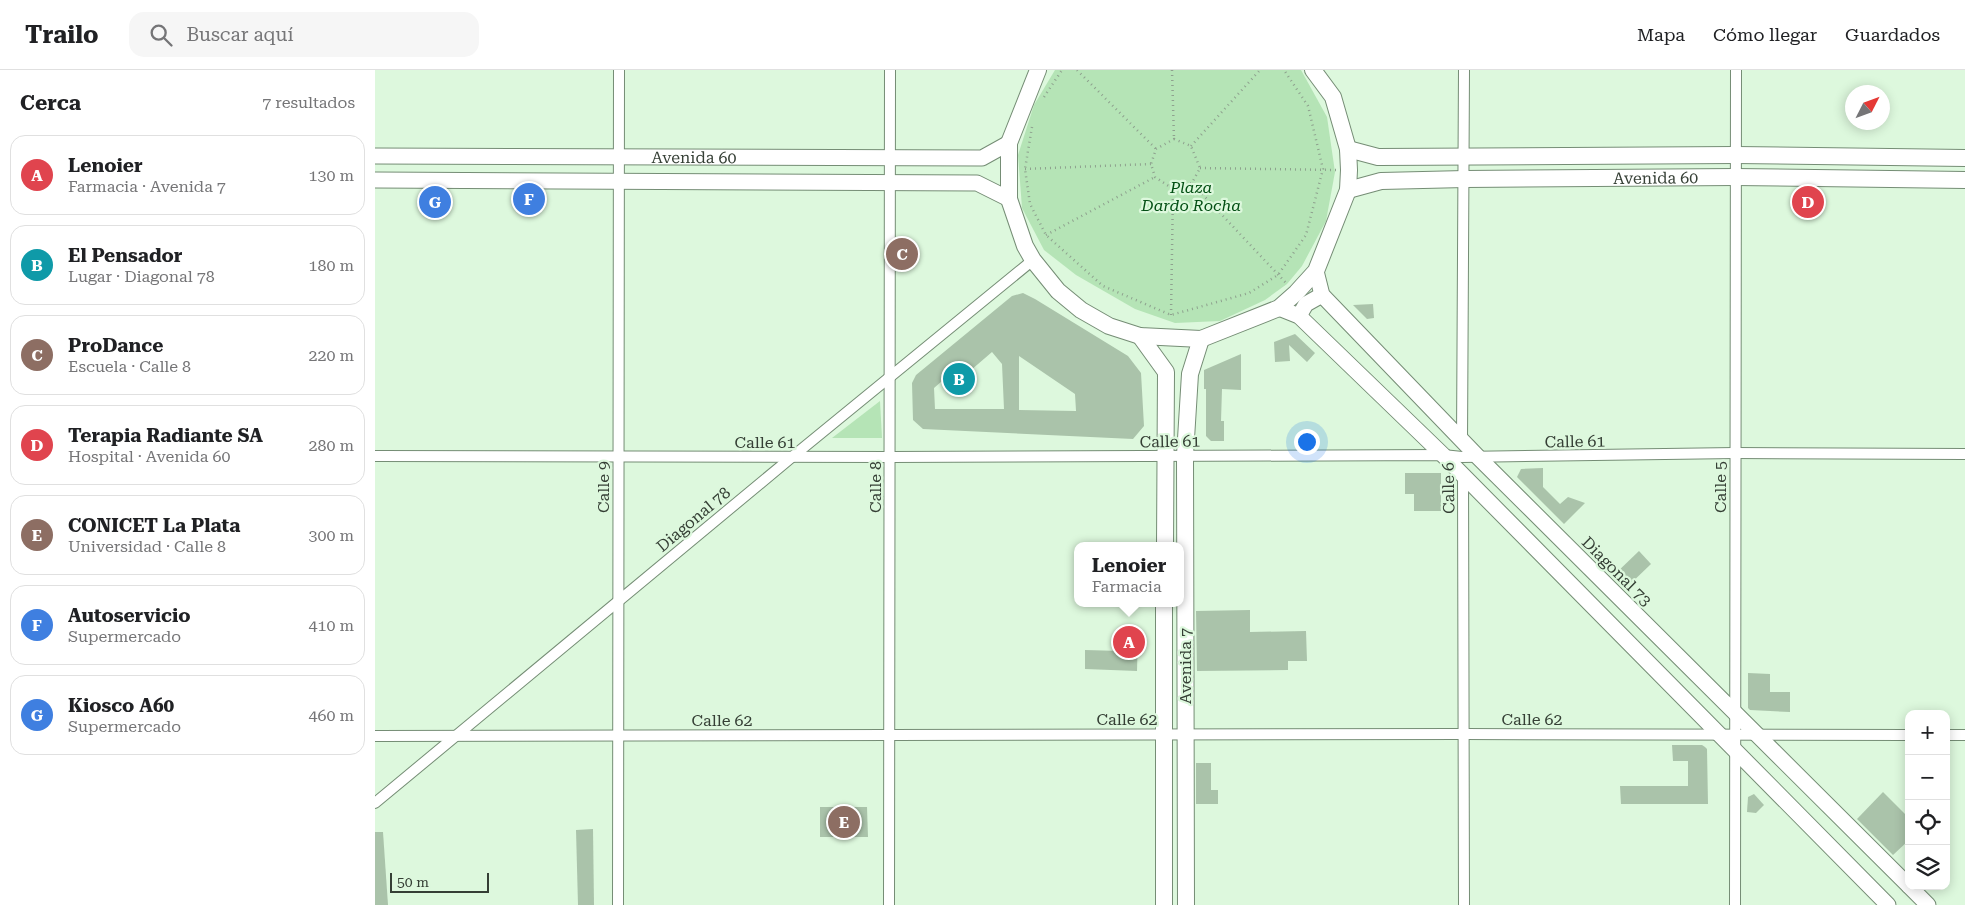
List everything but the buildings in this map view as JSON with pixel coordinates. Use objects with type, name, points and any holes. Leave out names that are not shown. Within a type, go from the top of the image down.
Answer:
[{"type":"main road","points":[[1036,71],[1009,143],[1009,199],[1025,246],[1033,260],[1058,291],[1081,310],[1109,326],[1140,336],[1201,339],[1279,308],[1296,294],[1316,271],[1348,190],[1349,170],[1348,149],[1333,97],[1313,70]]},
{"type":"main road","name":"Avenida 60","points":[[375,156],[982,158],[1009,143]]},
{"type":"main road","name":"Avenida 60","points":[[1348,149],[1378,157],[1464,155],[1736,155],[1965,158]]},
{"type":"main road","points":[[1378,157],[1374,168],[1381,181]]},
{"type":"main road","name":"Avenida 60","points":[[1348,190],[1381,181],[1465,179],[1735,177],[1965,180]]},
{"type":"main road","name":"Avenida 60","points":[[375,180],[977,184],[1009,199]]},
{"type":"main road","name":"Diagonal 73","points":[[1316,271],[1322,295],[1462,441],[1905,882]]},
{"type":"main road","points":[[1299,316],[1306,304],[1322,295]]},
{"type":"main road","points":[[1279,308],[1299,316],[1443,455],[1888,905]]},
{"type":"main road","points":[[1140,336],[1166,372],[1165,542]]},
{"type":"main road","name":"Avenida 7","points":[[1186,905],[1185,455],[1190,374],[1201,339]]},
{"type":"main road","name":"Avenida 7","points":[[1164,607],[1164,905]]},
{"type":"main road","name":"Diagonal 73","points":[[1913,890],[1928,905]]},
{"type":"street","name":"Calle 9","points":[[618,905],[619,70]]},
{"type":"street","name":"Calle 8","points":[[889,905],[890,70]]},
{"type":"street","name":"Calle 6","points":[[1464,70],[1465,179],[1462,441],[1464,905]]},
{"type":"street","name":"Calle 5","points":[[1735,905],[1736,70]]},
{"type":"street","name":"Diagonal 78","points":[[375,803],[791,457],[1033,260]]},
{"type":"street","name":"Calle 61","points":[[375,456],[1443,455],[1478,457],[1735,453],[1965,454]]},
{"type":"street","name":"Calle 62","points":[[375,736],[890,734],[1905,735]]},
{"type":"street","points":[[1950,735],[1965,735]]},
{"type":"path","points":[[1041,102],[1061,70]]},
{"type":"path","points":[[1077,70],[1156,149]]},
{"type":"path","points":[[1172,70],[1174,139]]},
{"type":"path","points":[[1191,146],[1260,70]]},
{"type":"path","points":[[1034,119],[1025,169],[1030,204],[1046,235],[1103,286],[1171,315],[1249,293],[1277,274],[1306,235],[1323,169],[1308,106],[1284,70]]},
{"type":"path","points":[[1173,189],[1155,178],[1151,164],[1156,149],[1174,139]]},
{"type":"path","points":[[1174,139],[1191,146],[1200,168]]},
{"type":"path","points":[[1025,169],[1151,164]]},
{"type":"path","points":[[1200,168],[1349,170]]},
{"type":"path","points":[[1173,189],[1192,182],[1200,168]]},
{"type":"path","points":[[1046,235],[1155,178]]},
{"type":"path","points":[[1192,182],[1277,274]]},
{"type":"path","points":[[1171,315],[1173,189]]},
{"type":"green space","name":"Plaza Dardo Rocha","points":[[1055,70],[1301,70],[1327,117],[1335,172],[1326,221],[1302,266],[1287,284],[1265,300],[1220,321],[1175,323],[1135,309],[1076,275],[1044,250],[1022,208],[1018,155],[1034,105]]},
{"type":"green space","points":[[880,401],[882,438],[832,438]]},
{"type":"place","name":"Autoservicio","points":[[529,199]]},
{"type":"place","name":"Kiosco A60","points":[[435,202]]},
{"type":"place","name":"Terapia Radiante SA","points":[[1808,202]]},
{"type":"place","name":"ProDance","points":[[902,254]]},
{"type":"place","name":"El Pensador","points":[[959,379]]},
{"type":"place","name":"Lenoier","points":[[1129,642]]},
{"type":"place","name":"CONICET La Plata","points":[[844,822]]}]
